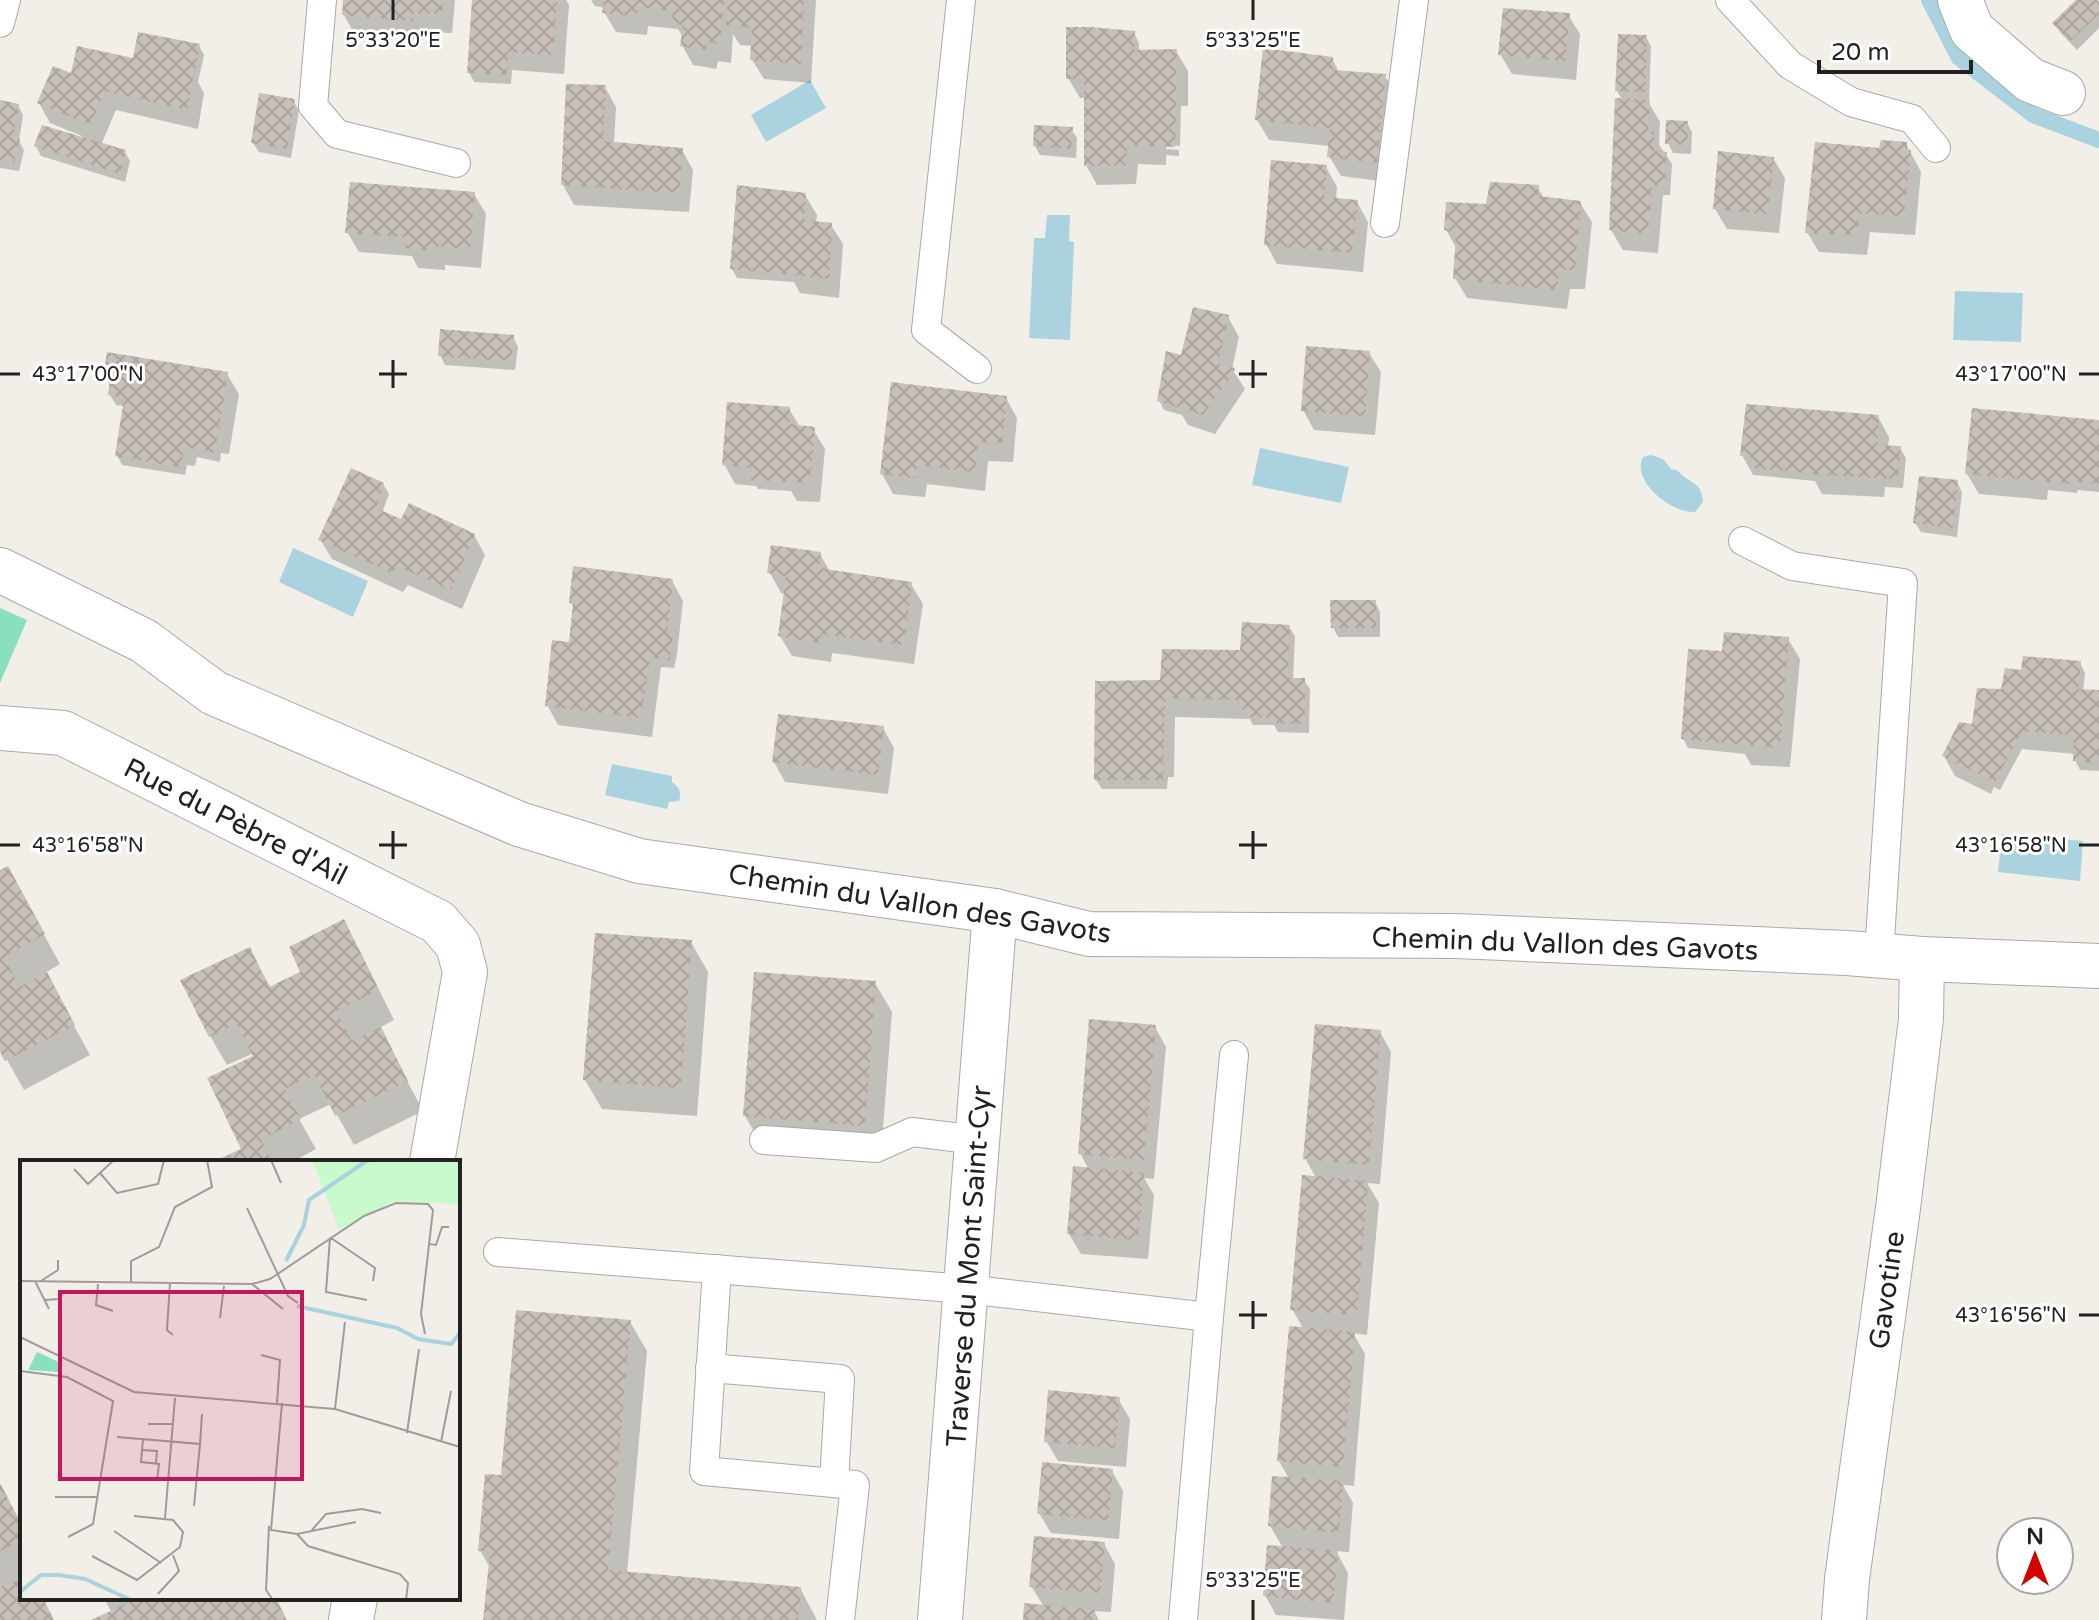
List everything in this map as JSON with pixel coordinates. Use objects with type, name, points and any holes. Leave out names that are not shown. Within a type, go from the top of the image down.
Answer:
[{"type":"street","points":[[1960,0],[1972,30],[2030,80],[2063,93]]},
{"type":"street","name":"Chemin du Vallon des Gavots","points":[[0,570],[144,641],[214,693],[519,824],[639,861],[995,911],[1089,934],[1456,936],[2099,966]]},
{"type":"street","name":"Rue du Pèbre d'Ail","points":[[0,728],[63,733],[438,922],[458,945],[465,972],[432,1160]]},
{"type":"street","name":"Traverse du Mont Saint-Cyr","points":[[940,1620],[995,911]]},
{"type":"street","name":"Gavotine","points":[[1844,1620],[1919,1035],[1922,959]]},
{"type":"street","points":[[351,1620],[355,1600]]},
{"type":"lane","points":[[0,23],[6,0]]},
{"type":"lane","points":[[322,0],[313,106],[337,134],[456,163]]},
{"type":"lane","points":[[961,0],[926,330],[977,369]]},
{"type":"lane","points":[[1385,223],[1414,0]]},
{"type":"lane","points":[[1730,0],[1790,65],[1851,102],[1912,119],[1936,148]]},
{"type":"lane","points":[[1743,541],[1792,566],[1903,583],[1879,955]]},
{"type":"lane","points":[[1183,1620],[1234,1055]]},
{"type":"lane","points":[[764,1140],[876,1148],[912,1132],[978,1140]]},
{"type":"lane","points":[[498,1252],[966,1289],[1209,1317]]},
{"type":"lane","points":[[717,1269],[704,1471],[855,1485],[840,1620]]},
{"type":"lane","points":[[710,1368],[840,1379],[834,1482]]},
{"type":"green space","points":[[0,608],[27,620],[0,683]]},
{"type":"water","points":[[810,80],[826,108],[766,142],[751,115]]},
{"type":"water","points":[[1047,215],[1070,215],[1069,241],[1074,242],[1070,340],[1029,338],[1034,238],[1045,238]]},
{"type":"water","points":[[1955,291],[2023,293],[2021,342],[1953,340]]},
{"type":"water","points":[[1260,448],[1349,467],[1341,503],[1252,485]]},
{"type":"water","points":[[1651,455],[1663,459],[1671,469],[1677,470],[1697,486],[1703,502],[1695,512],[1665,502],[1648,485],[1641,466],[1643,457]]},
{"type":"water","points":[[293,548],[368,581],[353,617],[279,582]]},
{"type":"water","points":[[612,764],[672,776],[672,782],[680,792],[679,801],[669,802],[667,809],[605,795]]},
{"type":"water","points":[[2002,834],[2083,841],[2080,881],[1998,872]]},
{"type":"building","points":[[343,0],[443,0],[442,13],[413,13],[413,21],[342,15]]},
{"type":"building","points":[[472,0],[557,0],[553,55],[508,52],[507,75],[467,73]]},
{"type":"building","points":[[604,0],[724,0],[720,44],[707,42],[706,50],[680,46],[683,25],[672,23],[673,11],[638,7],[636,16],[602,13]]},
{"type":"building","points":[[728,0],[804,0],[801,64],[750,60],[752,28],[726,25]]},
{"type":"building","points":[[2076,0],[2097,0],[2099,14],[2070,41],[2052,23]]},
{"type":"building","points":[[1503,8],[1570,13],[1565,61],[1498,55]]},
{"type":"building","points":[[1066,27],[1135,31],[1134,50],[1177,49],[1175,147],[1127,145],[1126,165],[1084,166],[1084,79],[1066,79]]},
{"type":"building","points":[[138,32],[200,44],[187,110],[105,91],[90,125],[37,103],[53,66],[71,73],[77,46],[133,58]]},
{"type":"building","points":[[1618,34],[1647,35],[1645,92],[1615,91]]},
{"type":"building","points":[[1263,48],[1333,57],[1333,70],[1386,74],[1377,163],[1327,157],[1330,128],[1255,120]]},
{"type":"building","points":[[566,84],[606,85],[603,141],[683,148],[679,193],[561,185]]},
{"type":"building","points":[[259,93],[295,99],[287,149],[251,143]]},
{"type":"building","points":[[1615,98],[1650,100],[1648,132],[1654,132],[1654,151],[1667,152],[1665,186],[1652,185],[1648,234],[1609,230]]},
{"type":"building","points":[[0,100],[19,104],[13,136],[20,139],[14,163],[0,160]]},
{"type":"building","points":[[1666,120],[1688,121],[1687,145],[1665,144]]},
{"type":"building","points":[[42,125],[126,150],[120,174],[34,146]]},
{"type":"building","points":[[1034,125],[1073,127],[1071,149],[1033,146]]},
{"type":"building","points":[[1881,140],[1907,142],[1907,150],[1911,150],[1904,216],[1859,213],[1857,235],[1805,233],[1815,142],[1879,148]]},
{"type":"building","points":[[1718,151],[1774,157],[1768,214],[1713,209]]},
{"type":"building","points":[[1271,160],[1327,165],[1324,197],[1358,200],[1352,253],[1264,245]]},
{"type":"building","points":[[350,182],[475,192],[470,249],[435,246],[435,251],[405,248],[405,237],[345,233]]},
{"type":"building","points":[[1490,182],[1539,185],[1538,196],[1581,201],[1575,270],[1559,269],[1557,290],[1453,279],[1456,233],[1444,230],[1446,202],[1486,204]]},
{"type":"building","points":[[737,185],[806,193],[804,220],[832,223],[829,279],[730,269]]},
{"type":"building","points":[[1193,307],[1229,315],[1218,364],[1235,368],[1203,415],[1157,401],[1166,351],[1181,355]]},
{"type":"building","points":[[440,329],[514,335],[511,361],[438,356]]},
{"type":"building","points":[[1306,346],[1370,351],[1365,416],[1301,411]]},
{"type":"building","points":[[107,352],[228,372],[215,453],[185,447],[180,467],[115,456],[124,398],[108,395],[110,381],[103,378]]},
{"type":"building","points":[[891,382],[1007,396],[1002,443],[978,442],[975,472],[917,465],[915,478],[880,474]]},
{"type":"building","points":[[727,402],[790,407],[789,424],[815,427],[810,483],[751,480],[752,468],[722,465]]},
{"type":"building","points":[[1746,404],[1879,415],[1877,445],[1901,446],[1898,479],[1752,468],[1752,457],[1740,456]]},
{"type":"building","points":[[1972,408],[2099,420],[2099,484],[1965,474]]},
{"type":"building","points":[[351,468],[384,483],[376,508],[401,519],[409,503],[475,534],[451,590],[397,566],[392,573],[318,540]]},
{"type":"building","points":[[1919,476],[1958,480],[1953,528],[1913,523]]},
{"type":"building","points":[[771,545],[821,552],[819,568],[912,582],[904,645],[821,634],[820,643],[778,636],[786,576],[767,573]]},
{"type":"building","points":[[573,566],[673,579],[667,634],[673,634],[670,660],[650,657],[641,718],[545,706],[552,640],[569,642]]},
{"type":"building","points":[[1330,600],[1376,600],[1376,628],[1331,628]]},
{"type":"building","points":[[1242,622],[1290,625],[1288,678],[1305,678],[1305,724],[1270,723],[1269,717],[1246,717],[1239,700],[1165,698],[1163,780],[1094,780],[1095,681],[1160,680],[1162,649],[1240,650]]},
{"type":"building","points":[[1724,632],[1789,637],[1780,748],[1681,739],[1688,649],[1722,651]]},
{"type":"building","points":[[2023,656],[2081,661],[2078,689],[2099,690],[2099,763],[2073,761],[2074,735],[2022,731],[1995,782],[1942,756],[1959,722],[1972,724],[1977,688],[2001,689],[2005,668],[2021,670]]},
{"type":"building","points":[[778,714],[884,726],[878,775],[772,762]]},
{"type":"building","points":[[8,866],[45,934],[4,957],[20,987],[47,972],[75,1025],[5,1061],[0,1052],[0,870]]},
{"type":"building","points":[[344,919],[379,990],[336,1011],[352,1041],[381,1027],[408,1081],[335,1116],[315,1075],[284,1089],[301,1119],[261,1140],[271,1160],[216,1160],[241,1149],[207,1078],[253,1056],[237,1024],[209,1037],[180,980],[250,947],[269,987],[300,972],[289,947]]},
{"type":"building","points":[[595,933],[692,940],[681,1088],[583,1080]]},
{"type":"building","points":[[754,972],[876,981],[865,1126],[743,1116]]},
{"type":"building","points":[[1089,1019],[1156,1025],[1144,1160],[1078,1154]]},
{"type":"building","points":[[1315,1024],[1381,1030],[1369,1165],[1303,1159]]},
{"type":"building","points":[[1073,1166],[1144,1173],[1138,1240],[1067,1234]]},
{"type":"building","points":[[1302,1175],[1368,1181],[1357,1315],[1290,1310]]},
{"type":"building","points":[[516,1310],[631,1320],[608,1570],[801,1587],[798,1620],[483,1620],[490,1552],[478,1551],[485,1474],[501,1475]]},
{"type":"building","points":[[1289,1326],[1355,1332],[1343,1467],[1277,1461]]},
{"type":"building","points":[[1048,1390],[1120,1397],[1115,1448],[1044,1442]]},
{"type":"building","points":[[1042,1462],[1113,1469],[1108,1520],[1037,1514]]},
{"type":"building","points":[[1272,1476],[1343,1481],[1339,1533],[1268,1526]]},
{"type":"building","points":[[0,1483],[20,1521],[20,1541],[0,1551]]},
{"type":"building","points":[[1034,1536],[1105,1542],[1100,1593],[1029,1587]]},
{"type":"building","points":[[1267,1545],[1338,1551],[1333,1603],[1263,1596]]},
{"type":"building","points":[[20,1579],[20,1600],[44,1600],[54,1620],[0,1620],[0,1587]]},
{"type":"building","points":[[134,1600],[277,1600],[286,1620],[91,1620]]},
{"type":"building","points":[[1024,1603],[1095,1610],[1095,1620],[1023,1620]]},
{"type":"waterway","points":[[1929,0],[1959,58],[2033,115],[2099,140]]}]
